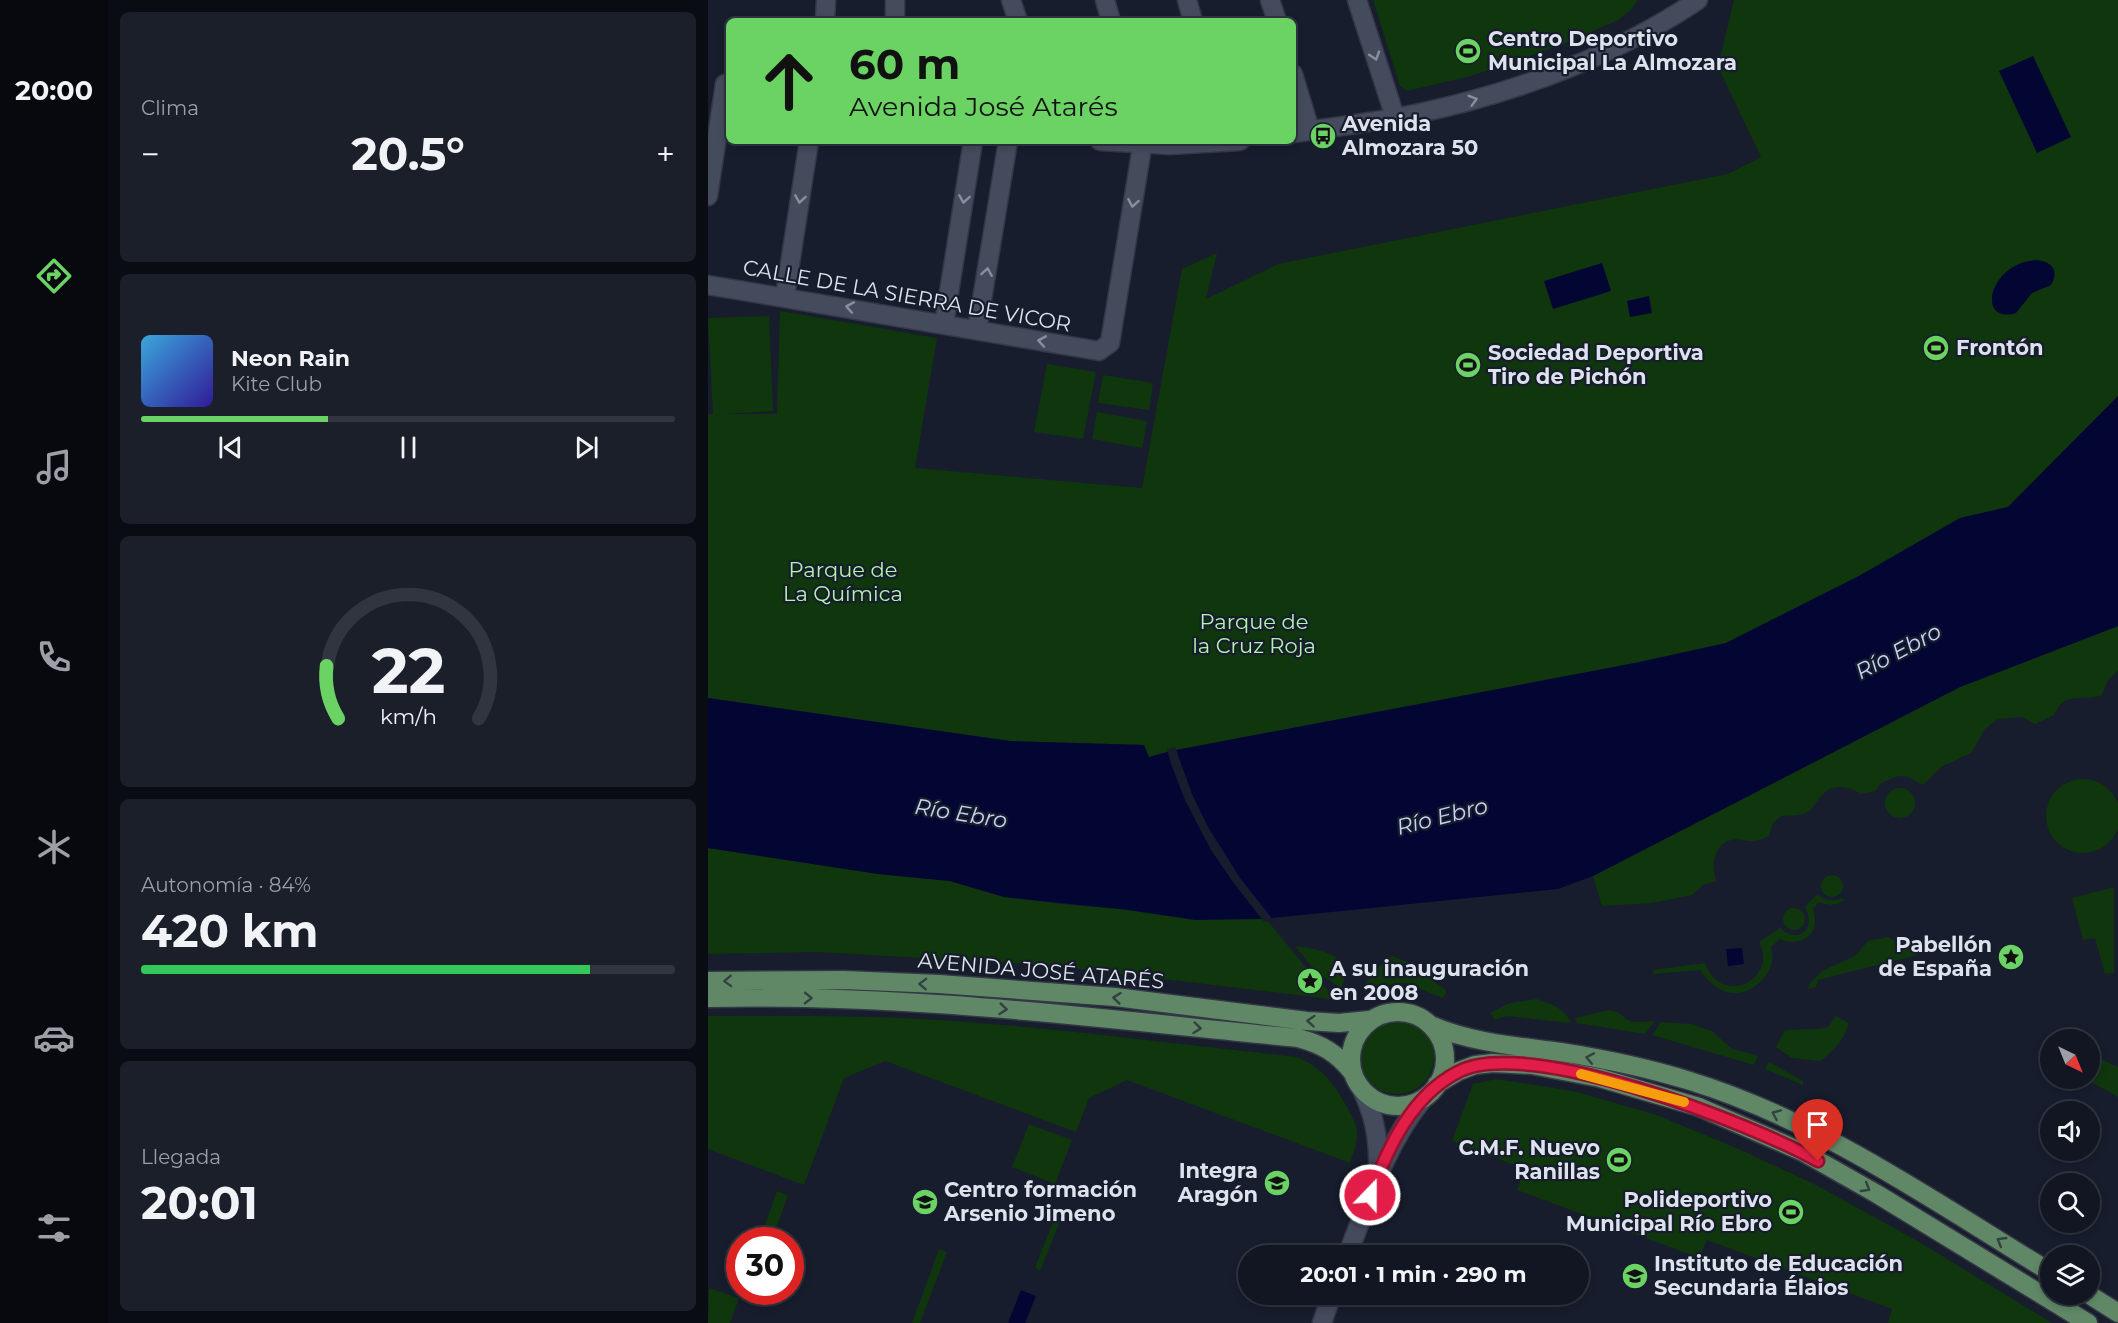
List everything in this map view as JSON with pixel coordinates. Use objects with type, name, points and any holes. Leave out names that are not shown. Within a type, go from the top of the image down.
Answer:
[{"type":"main road","name":"AVENIDA JOSÉ ATARÉS","points":[[708,981],[844,980],[939,984],[1114,997],[1307,1022],[1340,1023],[1369,1020]]},
{"type":"main road","name":"AVENIDA JOSÉ ATARÉS","points":[[708,998],[938,1002],[1298,1038],[1315,1042],[1329,1049],[1352,1072]]},
{"type":"main road","points":[[2040,1266],[1834,1143],[1733,1095],[1632,1066],[1469,1038],[1433,1026],[1413,1014],[1402,1011],[1379,1015],[1369,1020],[1356,1035],[1350,1053],[1352,1072],[1363,1092],[1371,1098],[1392,1106],[1402,1106],[1423,1099],[1437,1084],[1459,1071],[1475,1065],[1493,1063],[1533,1065],[1600,1078],[1699,1107],[1803,1152],[1887,1200],[2088,1323]]},
{"type":"main road","points":[[1433,1026],[1441,1039],[1445,1054],[1444,1070],[1437,1084]]},
{"type":"main road","points":[[2100,1302],[2118,1313]]},
{"type":"street","points":[[825,18],[826,0]]},
{"type":"street","points":[[895,0],[895,18]]},
{"type":"street","points":[[1011,0],[1017,18]]},
{"type":"street","points":[[1105,0],[1110,18]]},
{"type":"street","points":[[1187,0],[1192,18]]},
{"type":"street","points":[[1270,0],[1276,18]]},
{"type":"street","points":[[1357,0],[1395,117]]},
{"type":"street","points":[[1296,93],[1302,132],[1395,117],[1460,103],[1545,77],[1626,43],[1689,2]]},
{"type":"street","points":[[708,196],[721,83]]},
{"type":"street","points":[[785,296],[809,144]]},
{"type":"street","points":[[944,324],[973,144]]},
{"type":"street","points":[[977,330],[1008,144]]},
{"type":"street","name":"CALLE DE LA SIERRA DE VICOR","points":[[708,285],[785,296],[1099,351],[1110,343],[1143,144]]},
{"type":"street","points":[[1363,1092],[1372,1112],[1376,1129],[1378,1175]]},
{"type":"street","points":[[1351,1245],[1378,1175],[1403,1125],[1423,1099]]},
{"type":"street","points":[[1322,1323],[1328,1305]]},
{"type":"green space","name":"Centro Deportivo Municipal La Almozara","points":[[1373,0],[1638,0],[1631,10],[1618,20],[1561,45],[1471,76],[1407,91],[1400,86]]},
{"type":"green space","points":[[1734,0],[2118,0],[2118,396],[2008,507],[1960,518],[1859,576],[1726,643],[1635,663],[1148,757],[1143,745],[1010,741],[708,698],[708,414],[713,414],[708,318],[769,316],[773,411],[724,414],[777,414],[780,311],[937,338],[915,468],[1142,488],[1182,269],[1217,253],[1206,299],[1278,264],[1728,174],[1761,157],[1718,67]]},
{"type":"green space","points":[[1047,364],[1096,372],[1083,439],[1034,432]]},
{"type":"green space","points":[[1103,375],[1153,383],[1149,410],[1098,403]]},
{"type":"green space","points":[[1097,412],[1147,421],[1142,448],[1092,439]]},
{"type":"green space","points":[[2118,626],[2118,671],[2108,680],[2102,695],[2069,699],[2059,707],[2054,715],[2035,724],[2022,717],[1997,719],[1985,729],[1971,753],[1941,767],[1923,785],[1908,777],[1898,776],[1881,783],[1875,791],[1861,794],[1840,787],[1830,789],[1806,813],[1781,816],[1773,823],[1769,836],[1755,841],[1734,839],[1725,843],[1715,857],[1716,881],[1703,885],[1692,895],[1652,903],[1602,906],[1593,876],[1960,687]]},
{"type":"green space","points":[[2083,779],[2097,782],[2104,785],[2114,795],[2119,823],[2117,830],[2114,837],[2104,847],[2090,852],[2076,852],[2062,847],[2052,837],[2047,823],[2047,809],[2052,795],[2062,785]]},
{"type":"green space","points":[[1900,788],[1911,792],[1915,803],[1911,814],[1900,818],[1889,814],[1885,803],[1889,792]]},
{"type":"green space","points":[[708,848],[878,874],[950,881],[1004,897],[1070,905],[1266,919],[1313,976],[1338,1000],[1046,965],[817,952],[708,954]]},
{"type":"green space","points":[[1832,875],[1840,878],[1843,886],[1840,894],[1832,897],[1824,894],[1821,886],[1824,878]]},
{"type":"green space","points":[[2114,887],[2114,973],[2105,974],[2095,938],[2083,940],[2072,898]]},
{"type":"green space","points":[[1817,894],[1829,900],[1842,898],[1845,900],[1832,905],[1819,902],[1813,908],[1815,926],[1812,933],[1794,942],[1780,939],[1771,947],[1772,959],[1769,970],[1762,980],[1744,992],[1728,992],[1720,989],[1700,970],[1653,974],[1653,970],[1705,963],[1713,977],[1723,984],[1735,986],[1746,983],[1755,977],[1761,967],[1763,955],[1759,942],[1780,928],[1794,935],[1804,932],[1809,922],[1805,907]]},
{"type":"green space","points":[[1794,908],[1802,911],[1805,919],[1802,927],[1794,930],[1786,927],[1783,919],[1786,911]]},
{"type":"green space","points":[[1888,937],[1918,955],[1818,980],[1816,987],[1807,989],[1822,971],[1855,956],[1868,941]]},
{"type":"green space","points":[[1295,946],[1325,952],[1340,961],[1345,977],[1341,988],[1316,972]]},
{"type":"green space","points":[[1392,956],[1407,962],[1446,990],[1446,994],[1442,998],[1406,983],[1371,991],[1367,989],[1366,983],[1384,961]]},
{"type":"green space","points":[[1537,999],[1561,1010],[1571,1023],[1506,1016],[1495,1020],[1490,1013],[1510,1003]]},
{"type":"green space","points":[[1610,1010],[1631,1021],[1655,1021],[1645,1034],[1577,1023],[1575,1018]]},
{"type":"green space","points":[[708,1016],[910,1018],[984,1023],[1296,1057],[1313,1065],[1336,1089],[1355,1124],[1356,1143],[1350,1163],[1127,1080],[1089,1098],[1076,1132],[885,1061],[844,1078],[804,1185],[708,1149]]},
{"type":"green space","points":[[1836,1016],[1849,1023],[1847,1029],[1838,1044],[1820,1061],[1792,1058],[1776,1047],[1785,1030],[1828,1027]]},
{"type":"green space","points":[[1397,1020],[1418,1026],[1428,1036],[1434,1057],[1428,1078],[1418,1088],[1397,1094],[1376,1088],[1366,1078],[1360,1057],[1366,1036],[1376,1026]]},
{"type":"green space","points":[[1661,1022],[1691,1024],[1712,1031],[1731,1048],[1758,1056],[1754,1065],[1652,1035]]},
{"type":"green space","points":[[2100,1059],[2118,1067],[2118,1097],[2100,1087]]},
{"type":"green space","points":[[1769,1062],[1803,1081],[1803,1085],[1765,1069]]},
{"type":"green space","points":[[1496,1079],[1573,1091],[1657,1115],[1741,1150],[1814,1184],[1916,1240],[2052,1323],[1888,1323],[1892,1309],[1707,1240],[1699,1258],[1517,1190],[1525,1169],[1452,1141],[1473,1084]]},
{"type":"green space","points":[[1029,1124],[1072,1140],[1055,1184],[1012,1167]]},
{"type":"green space","points":[[777,1191],[788,1195],[777,1227],[765,1225]]},
{"type":"green space","points":[[1056,1214],[1062,1216],[1040,1271],[1035,1268]]},
{"type":"green space","points":[[939,1249],[947,1252],[920,1323],[912,1323]]},
{"type":"green space","points":[[709,1288],[726,1294],[726,1305],[736,1305],[730,1323],[708,1323]]},
{"type":"water","points":[[2033,56],[2071,137],[2037,153],[1999,71]]},
{"type":"water","points":[[2036,260],[2046,262],[2052,267],[2055,275],[2051,285],[2032,293],[2016,313],[2003,314],[1996,310],[1992,302],[1998,281],[2007,271],[2020,264]]},
{"type":"water","points":[[1602,263],[1611,291],[1553,309],[1544,281]]},
{"type":"water","points":[[1649,296],[1652,313],[1630,317],[1627,301]]},
{"type":"water","name":"Río Ebro","points":[[2118,396],[2118,626],[1960,687],[1593,876],[1558,889],[1262,919],[1195,920],[1128,910],[1004,897],[950,881],[878,874],[708,848],[708,698],[1010,741],[1144,745],[1149,757],[1635,663],[1726,643],[1859,576],[1960,518],[2008,507]]},
{"type":"water","points":[[1742,948],[1744,964],[1728,966],[1726,949]]},
{"type":"water","points":[[1021,1290],[1036,1296],[1025,1323],[1008,1323]]},
{"type":"pier","points":[[1175,747],[1192,794],[1208,827],[1240,878],[1274,921],[1264,922],[1211,850],[1185,800],[1171,764],[1167,749]]},
{"type":"slow traffic","points":[[1581,1074],[1684,1102]]},
{"type":"place","name":"Centro Deportivo Municipal La Almozara","points":[[1468,51]]},
{"type":"place","name":"Avenida Almozara 50","points":[[1323,136]]},
{"type":"place","name":"Frontón","points":[[1936,348]]},
{"type":"place","name":"Sociedad Deportiva Tiro de Pichón","points":[[1468,365]]},
{"type":"place","name":"Pabellón de España","points":[[2011,957]]},
{"type":"place","name":"A su inauguración en 2008","points":[[1310,981]]},
{"type":"place","name":"C.M.F. Nuevo Ranillas","points":[[1619,1160]]},
{"type":"place","name":"Integra Aragón","points":[[1277,1183]]},
{"type":"place","name":"Centro formación Arsenio Jimeno","points":[[925,1202]]},
{"type":"place","name":"Polideportivo Municipal Río Ebro","points":[[1791,1212]]},
{"type":"place","name":"Instituto de Educación Secundaria Élaios","points":[[1635,1276]]},
{"type":"route","points":[[1370,1195],[1388,1151],[1403,1125],[1423,1099],[1437,1084],[1459,1071],[1485,1064],[1533,1065],[1600,1078],[1653,1093],[1699,1107],[1743,1125],[1818,1161]]},
{"type":"park label","name":"Parque de La Química","points":[[843,582]]},
{"type":"park label","name":"Parque de la Cruz Roja","points":[[1254,634]]}]
